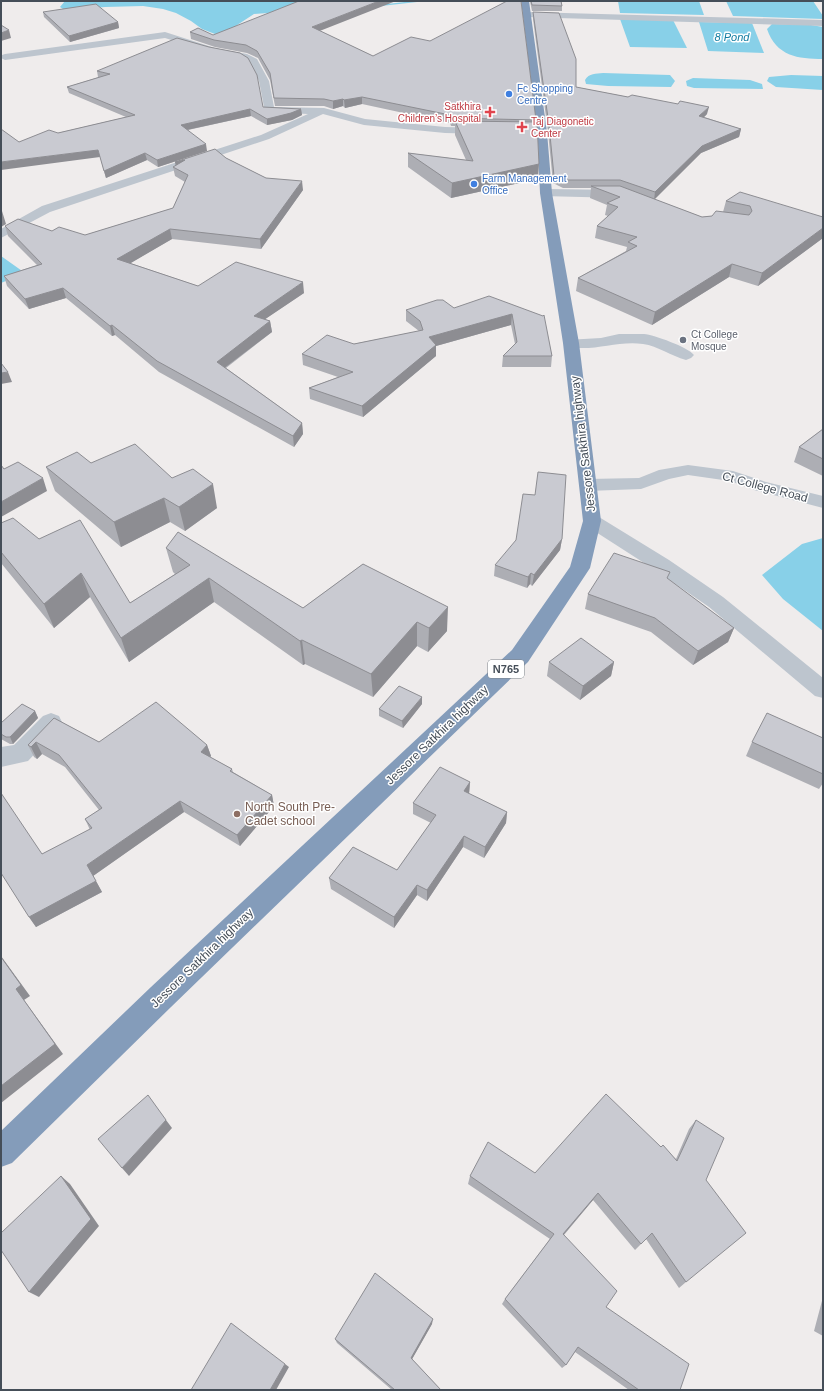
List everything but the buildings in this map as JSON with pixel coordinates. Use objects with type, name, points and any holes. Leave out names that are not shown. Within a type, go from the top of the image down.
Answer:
[{"type":"highway","name":"Jessore Satkhira highway","points":[[1,1152],[161,996],[520,656],[580,568],[592,521],[571,343],[546,193],[538,132],[526,8]]},
{"type":"street","points":[[526,8],[823,23]]},
{"type":"street","points":[[5,57],[165,35],[214,50],[244,56],[254,61],[264,81],[269,110],[324,111],[364,122],[445,130],[497,131]]},
{"type":"street","points":[[1,234],[46,209],[265,137],[324,111]]},
{"type":"street","points":[[546,193],[619,194],[634,198]]},
{"type":"street","points":[[571,343],[601,342],[619,339],[645,339],[686,355]]},
{"type":"street","name":"Ct College Road","points":[[588,485],[641,483],[665,474],[688,470],[733,476],[760,486],[823,502]]},
{"type":"street","points":[[592,521],[662,565],[716,602],[823,690]]},
{"type":"street","points":[[1,758],[5,755],[20,754],[51,722]]},
{"type":"water","points":[[65,1],[316,1],[296,11],[254,14],[228,31],[215,34],[202,29],[176,13],[163,9],[143,6],[105,7],[66,11],[60,7]]},
{"type":"water","name":"8 Pond","points":[[618,1],[699,1],[704,15],[620,13]]},
{"type":"water","name":"8 Pond","points":[[726,1],[813,1],[823,16],[823,19],[733,16]]},
{"type":"water","name":"8 Pond","points":[[620,19],[673,20],[687,48],[630,47]]},
{"type":"water","name":"8 Pond","points":[[699,22],[752,23],[764,53],[708,51]]},
{"type":"water","points":[[772,24],[811,25],[823,27],[823,59],[797,57],[782,50],[771,38],[767,29]]},
{"type":"water","points":[[603,73],[670,75],[675,81],[671,87],[608,86],[586,84],[585,80],[589,76]]},
{"type":"water","points":[[791,75],[823,76],[823,90],[776,87],[767,81],[769,77]]},
{"type":"water","points":[[693,78],[750,80],[762,84],[763,89],[694,88],[687,86],[686,81]]},
{"type":"water","points":[[1,256],[25,273],[1,283]]},
{"type":"water","points":[[823,538],[823,631],[783,599],[762,575],[802,544]]},
{"type":"waterway","points":[[372,6],[424,1]]},
{"type":"place","name":"Fc Shopping Centre","points":[[509,94]]},
{"type":"place","name":"Satkhira Children’s Hospital","points":[[490,112]]},
{"type":"place","name":"Taj Diagonetic Center","points":[[522,127]]},
{"type":"place","name":"Farm Management Office","points":[[474,184]]},
{"type":"place","name":"Ct College Mosque","points":[[683,340]]},
{"type":"place","name":"North South Pre- Cadet school","points":[[237,814]]}]
